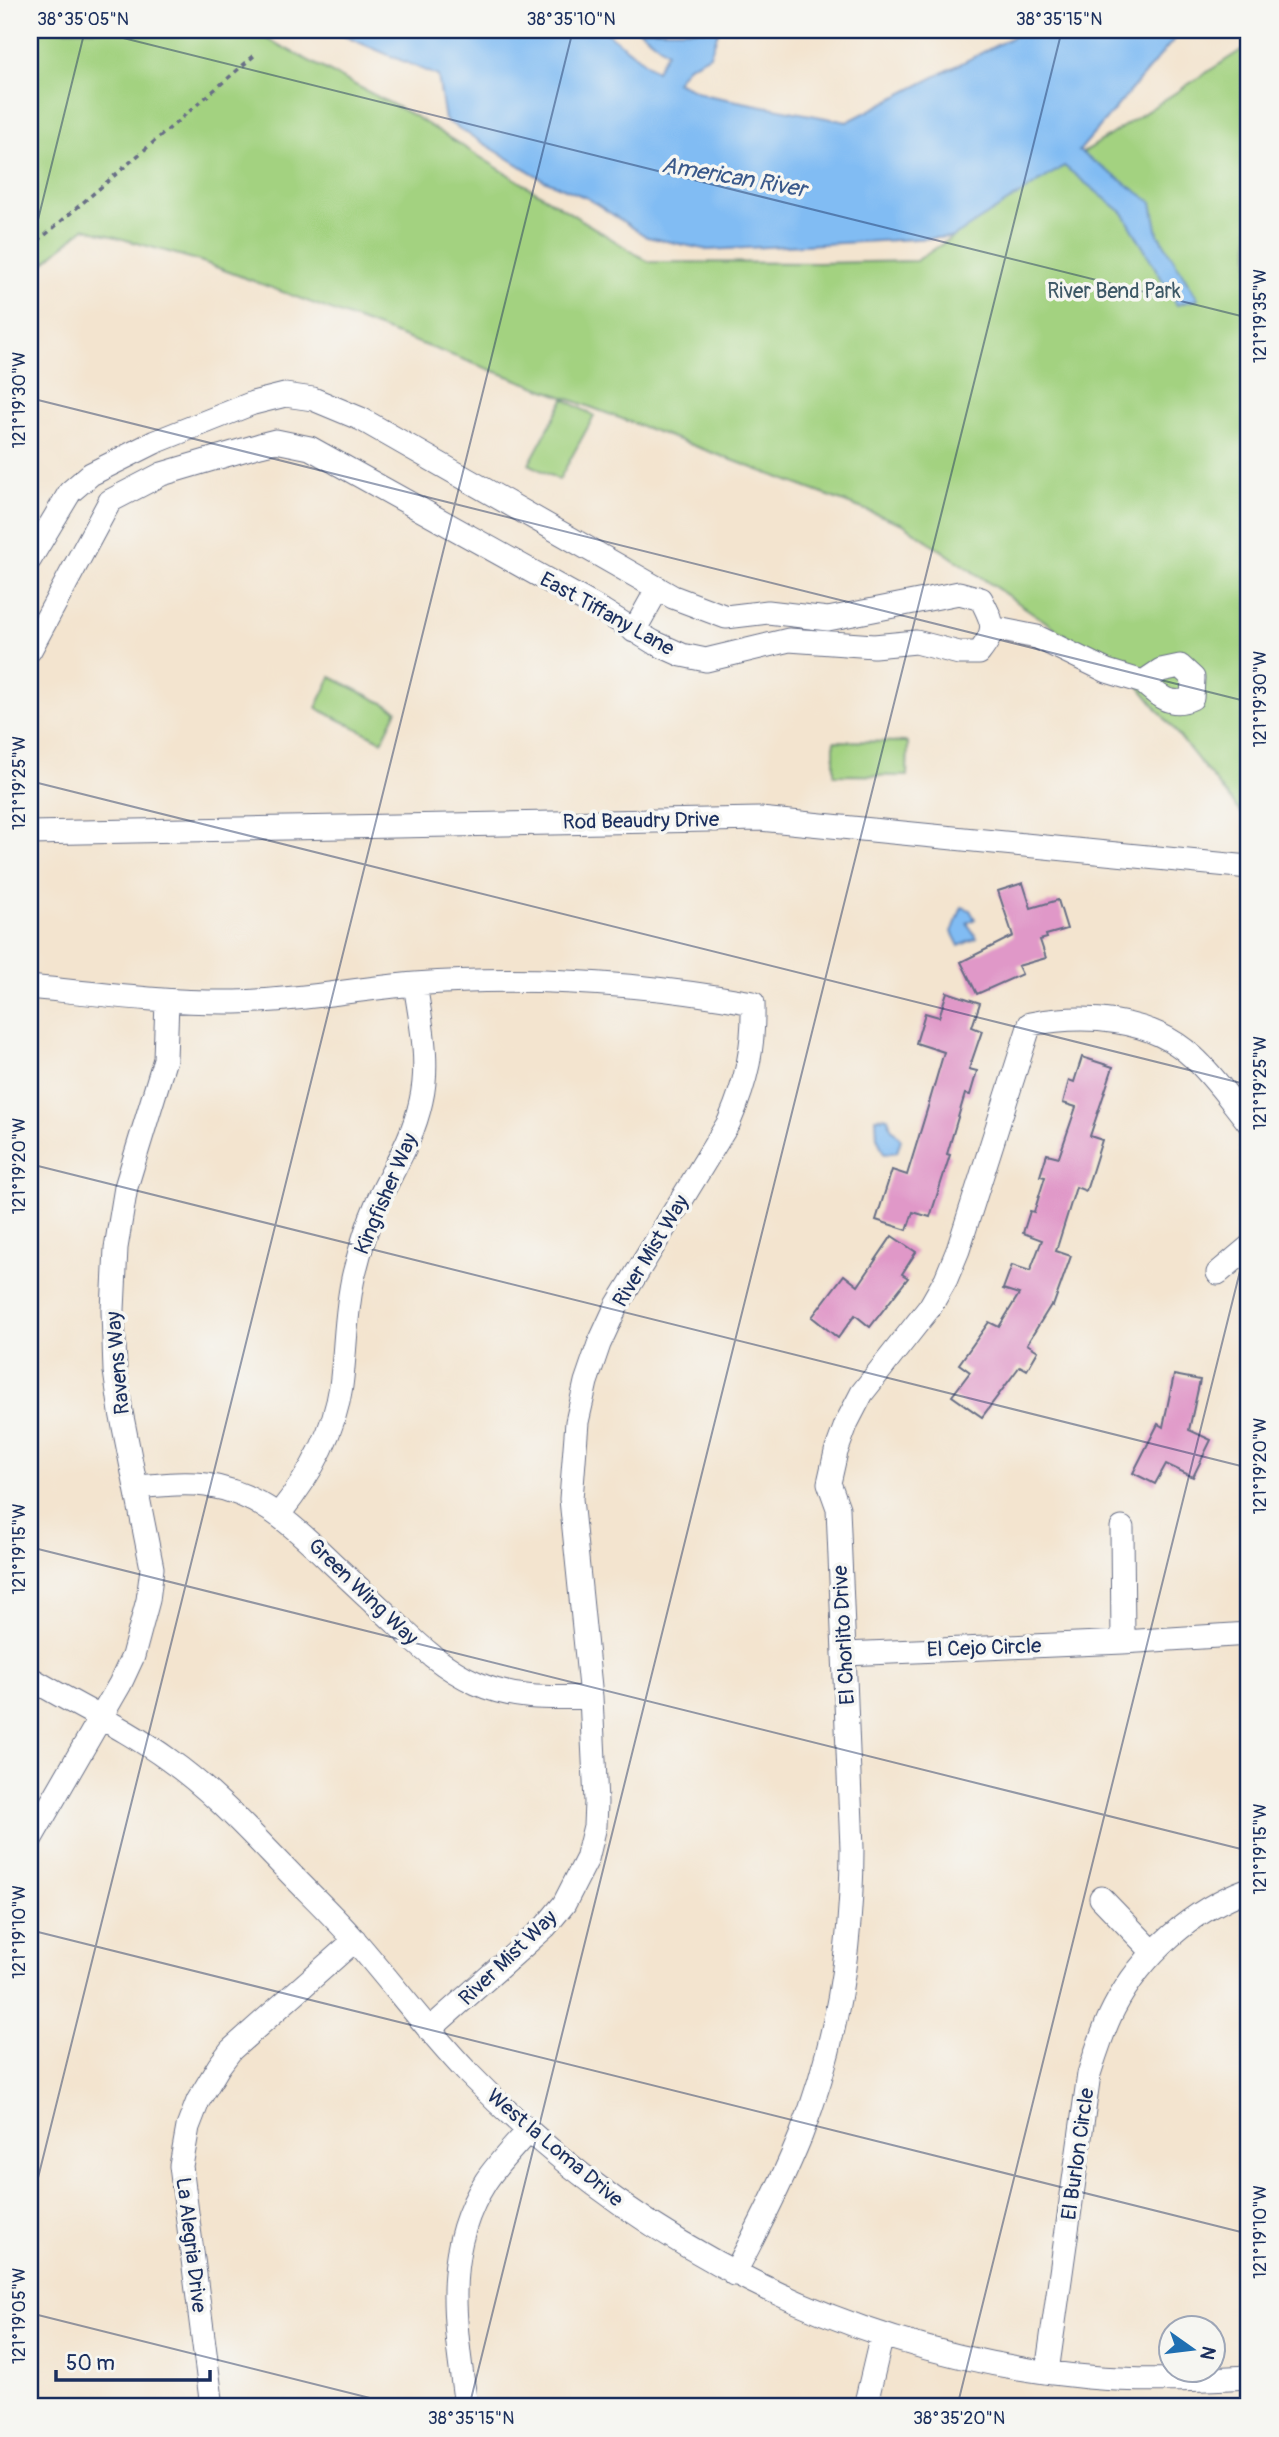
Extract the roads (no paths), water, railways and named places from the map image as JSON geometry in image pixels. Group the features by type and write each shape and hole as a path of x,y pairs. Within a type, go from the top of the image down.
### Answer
{"street":[{"path":"30,559 69,492 91,474 155,442 253,402 285,395 313,399 361,419 673,597 726,617 768,612 828,619 959,593 981,599 992,628 1037,637 1107,671 1143,682"},
{"name":"East Tiffany Lane","path":"30,650 110,501 162,474 276,441 310,448 682,656 706,660 789,640 874,646 916,642 959,653 979,653 990,639 992,628"},
{"path":"634,631 658,588"},
{"name":"Rod Beaudry Drive","path":"30,833 760,819 1249,867"},
{"name":"River Mist Way","path":"30,987 167,1001 237,1002 291,999 415,984 497,980 563,981 693,992 753,1003 750,1063 741,1094 729,1122 616,1307 586,1382 577,1422 571,1499 591,1697 595,1826 586,1859 564,1904 545,1927 429,2030"},
{"name":"Kingfisher Way","path":"279,1514 313,1466 328,1435 341,1385 347,1316 363,1239 377,1203 410,1137 422,1099 424,1040 415,984"},
{"name":"Ravens Way","path":"30,1840 133,1656 148,1600 152,1568 121,1412 113,1310 116,1248 130,1174 165,1059 167,1001"},
{"name":"El Chorlito Drive","path":"734,2274 801,2135 832,2036 843,1984 852,1888 838,1508 829,1483 847,1422 862,1393 912,1333 946,1279 958,1250 1030,1024 1055,1019 1114,1021 1142,1028 1170,1040 1200,1063 1249,1123"},
{"path":"1218,1273 1249,1247"},
{"name":"Green Wing Way","path":"137,1487 174,1483 206,1485 250,1498 279,1514 421,1648 448,1668 477,1684 509,1694 541,1698 591,1697"},
{"path":"1122,1528 1123,1642"},
{"name":"El Cejo Circle","path":"845,1654 1249,1634"},
{"name":"West la Loma Drive","path":"30,1678 168,1759 207,1791 244,1825 355,1940 429,2030 528,2131 619,2204 687,2248 734,2274 783,2296 882,2335 974,2359 1089,2378 1188,2380 1249,2377"},
{"name":"El Burlon Circle","path":"1047,2372 1089,2074 1114,2008 1153,1952 1209,1908 1249,1889"},
{"path":"1101,1898 1153,1952"},
{"name":"La Alegria Drive","path":"212,2407 183,2192 181,2166 188,2127 207,2085 231,2050 355,1940"},
{"path":"466,2407 454,2316 457,2253 463,2229 487,2180 528,2131"},
{"path":"865,2407 882,2335"}],"water":[{"name":"American River","path":"330,30 603,30 656,71 667,52 639,30 719,30 710,55 687,67 676,82 706,95 847,122 1026,30 1182,30 1079,151 1152,202 1158,234 1198,299 1177,305 1123,213 1064,166 953,237 708,250 647,237 587,198 544,180 445,120 438,76"},
{"path":"962,907 970,910 975,919 967,923 977,938 959,946 952,932"},
{"path":"888,1117 891,1128 901,1139 897,1152 884,1154 877,1137 876,1118"}],"park label":[{"name":"River Bend Park","path":"1114,291"}]}
